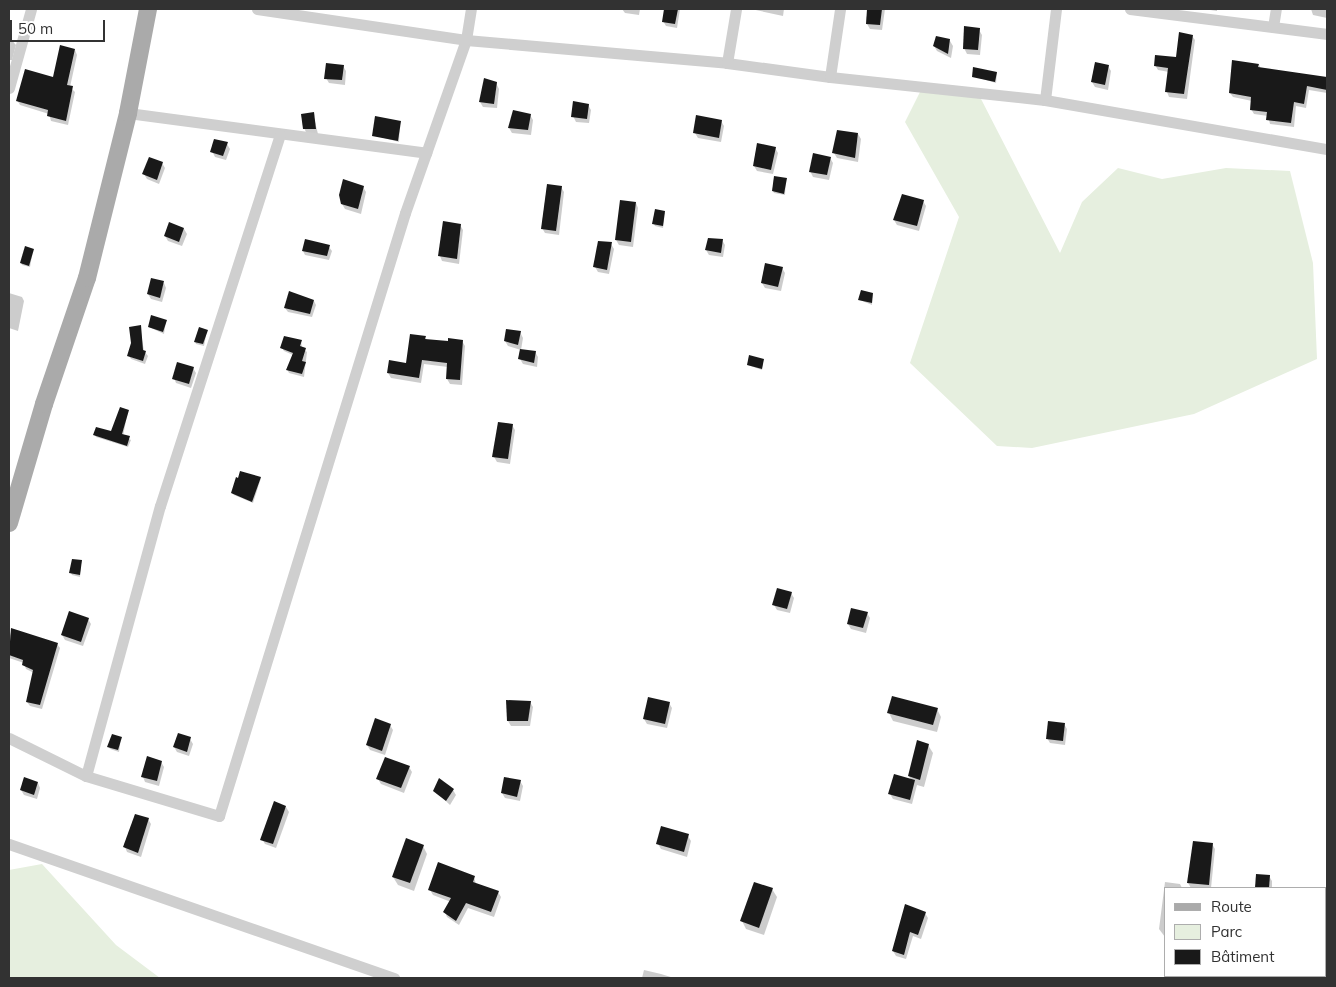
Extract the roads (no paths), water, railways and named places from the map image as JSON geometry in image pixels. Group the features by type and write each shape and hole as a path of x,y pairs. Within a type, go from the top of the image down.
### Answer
{"main road":[{"path":"9,523 44,404 87,278 128,114 148,9"}],"street":[{"path":"9,88 31,9"},
{"path":"257,9 293,12 466,40 727,63 830,77 1045,100 1327,150"},
{"path":"9,738 86,776 219,816 405,213 466,40 471,9"},
{"path":"727,63 736,9"},
{"path":"830,77 840,9"},
{"path":"1045,100 1056,9"},
{"path":"1130,9 1160,11 1327,34"},
{"path":"1273,28 1276,9"},
{"path":"128,114 426,153"},
{"path":"86,776 160,506 280,134"},
{"path":"9,844 394,978"}]}
